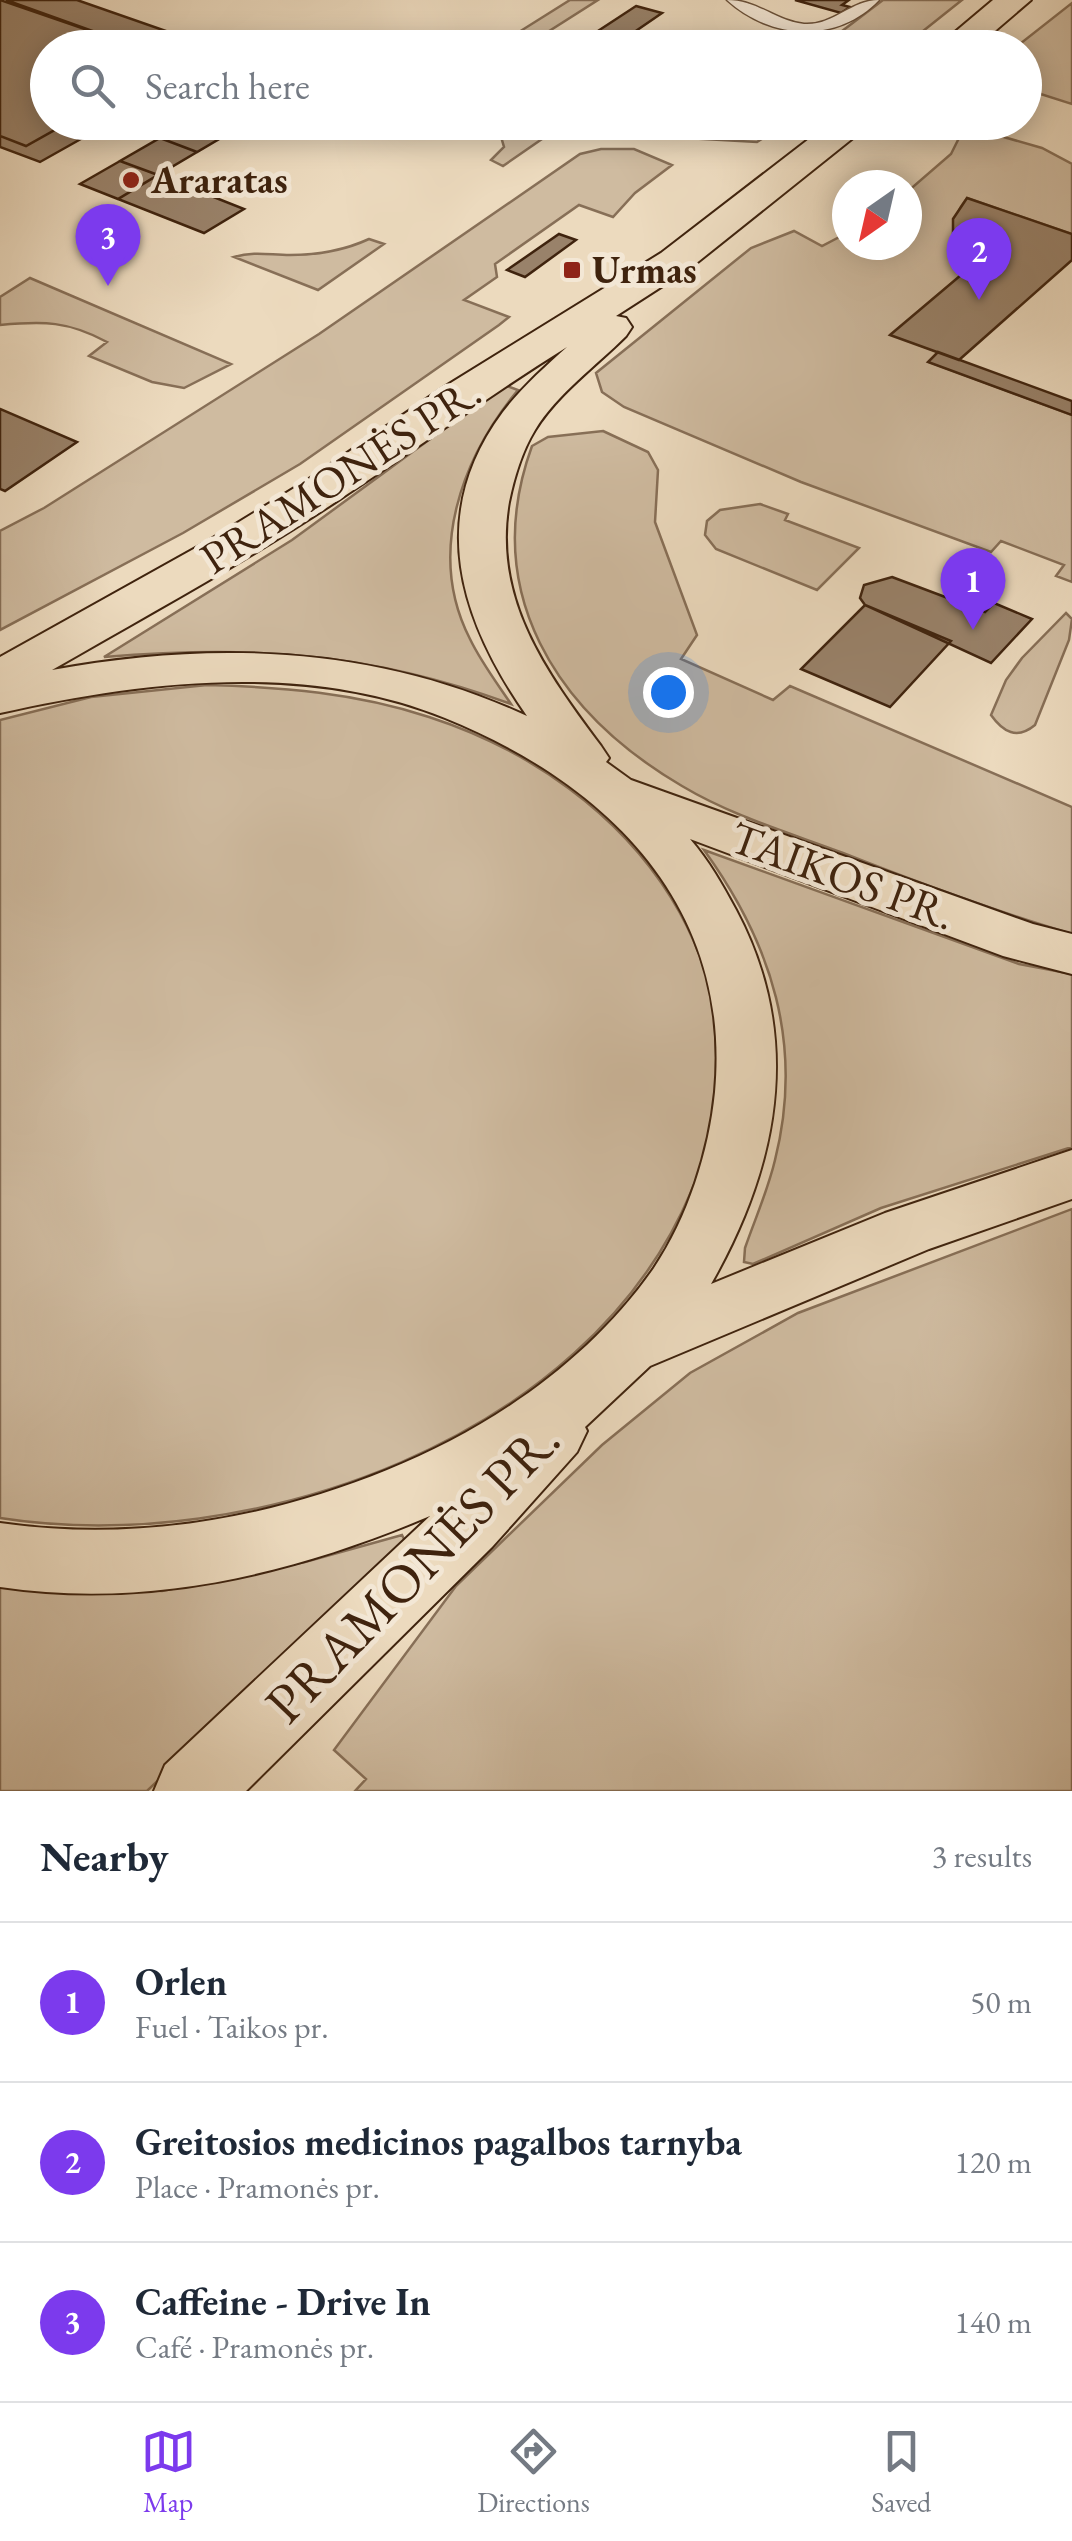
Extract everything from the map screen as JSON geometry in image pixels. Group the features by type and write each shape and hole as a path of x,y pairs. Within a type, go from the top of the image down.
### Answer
{"main road":[{"path":"975,30 1014,0"},
{"name":"PRAMONĖS PR.","path":"0,678 324,489 456,398 675,261 831,140"},
{"name":"PRAMONĖS PR.","path":"192,1791 484,1509 610,1368 688,1271 727,1193 748,1115 750,1039 737,968 708,902 668,842 606,784 538,696 497,629 482,576 482,530 493,476 518,420 675,261"},
{"path":"0,666 131,604"},
{"path":"0,697 92,676 184,666 275,667 363,678 448,700 526,733 606,784"},
{"name":"TAIKOS PR.","path":"606,784 1023,942 1072,954"},
{"path":"0,1555 26,1560 168,1559 309,1532 440,1482 610,1368 907,1231 1072,1174"}],"lane":[{"path":"735,0 777,20 822,30 838,24 870,0"}],"shaded area":[{"path":"570,0 598,0 551,30 522,30"},
{"path":"883,0 962,0 924,30 843,30"},
{"path":"1072,3 1072,104 1042,94 1042,30 1038,30"},
{"path":"502,140 541,140 503,166 491,160 504,147"},
{"path":"958,140 1014,140 1042,148 1072,164 1072,234 967,198 954,224 954,233 959,249 973,265 891,334 938,352 929,362 1072,415 1072,582 1056,576 1064,565 1001,541 991,552 801,482 624,407 602,392 596,373 751,248 794,231 822,246 832,241 832,260 922,260 922,179 951,154"},
{"path":"601,149 634,149 672,165 635,193 613,217 579,205 495,264 497,277 464,300 509,317 300,464 183,533 0,630 0,531 44,508 319,334 580,154"},
{"path":"369,239 384,244 318,290 234,257 321,253"},
{"path":"30,278 231,364 184,388 152,382 89,356 107,342 80,330 43,323 0,325 0,297"},
{"path":"504,385 518,390 498,417 467,476 451,540 451,573 457,606 470,639 511,704 408,673 310,656 210,652 104,657 292,540"},
{"path":"603,431 648,452 658,470 655,522 697,635 681,659 773,700 790,686 1072,807 1072,934 957,896 721,806 637,756 598,722 565,684 540,643 523,598 515,550 518,499 532,446 548,437"},
{"path":"760,504 788,514 785,520 859,548 817,590 716,549 705,535 707,521 720,510"},
{"path":"1066,613 1072,619 1069,640 1035,725 1016,733 1005,730 991,715 1006,680"},
{"path":"207,685 319,693 402,709 503,747 569,788 626,839 671,898 702,963 718,1035 715,1112 691,1192 642,1279 574,1353 493,1414 401,1463 302,1497 199,1518 97,1525 0,1518 0,720 91,697"},
{"path":"704,850 1019,964 1072,974 1072,1147 881,1208 753,1264 744,1262 745,1248 772,1171 783,1118 783,1036 764,959 748,922"},
{"path":"1072,1209 1072,1791 355,1791 366,1779 334,1750 456,1586 602,1445 690,1373 798,1313"},
{"path":"402,1535 406,1543 147,1791 0,1791 0,1580 162,1591 305,1562"}],"building":[{"path":"0,0 88,30 30,30 30,140 37,140 26,146 0,136"},
{"path":"6,0 77,0 163,30 90,30"},
{"path":"795,0 849,0 842,5 850,7 841,13"},
{"path":"636,6 662,13 637,30 599,30"},
{"path":"0,136 26,146 37,140 79,140 40,162 0,147"},
{"path":"157,140 197,152 158,175 120,161"},
{"path":"165,140 217,140 197,152"},
{"path":"120,161 158,175 118,199 80,184"},
{"path":"158,175 244,209 204,233 118,199"},
{"path":"967,198 1072,234 1072,260 959,360 890,335 973,265 959,250 953,235 953,219"},
{"path":"559,234 576,240 525,277 507,270"},
{"path":"938,352 1072,401 1072,415 928,362"},
{"path":"0,409 77,442 5,491 0,489"},
{"path":"892,577 985,612 994,603 1032,619 991,663 865,605 860,598 864,585"},
{"path":"865,605 951,641 890,707 801,669"}],"place":[{"name":"Araratas","path":"131,180"},
{"name":"Urmas","path":"572,270"},
{"name":"Caffeine - Drive In","path":"108,286"},
{"name":"Greitosios medicinos pagalbos tarnyba","path":"979,300"},
{"name":"Orlen","path":"973,630"}]}
